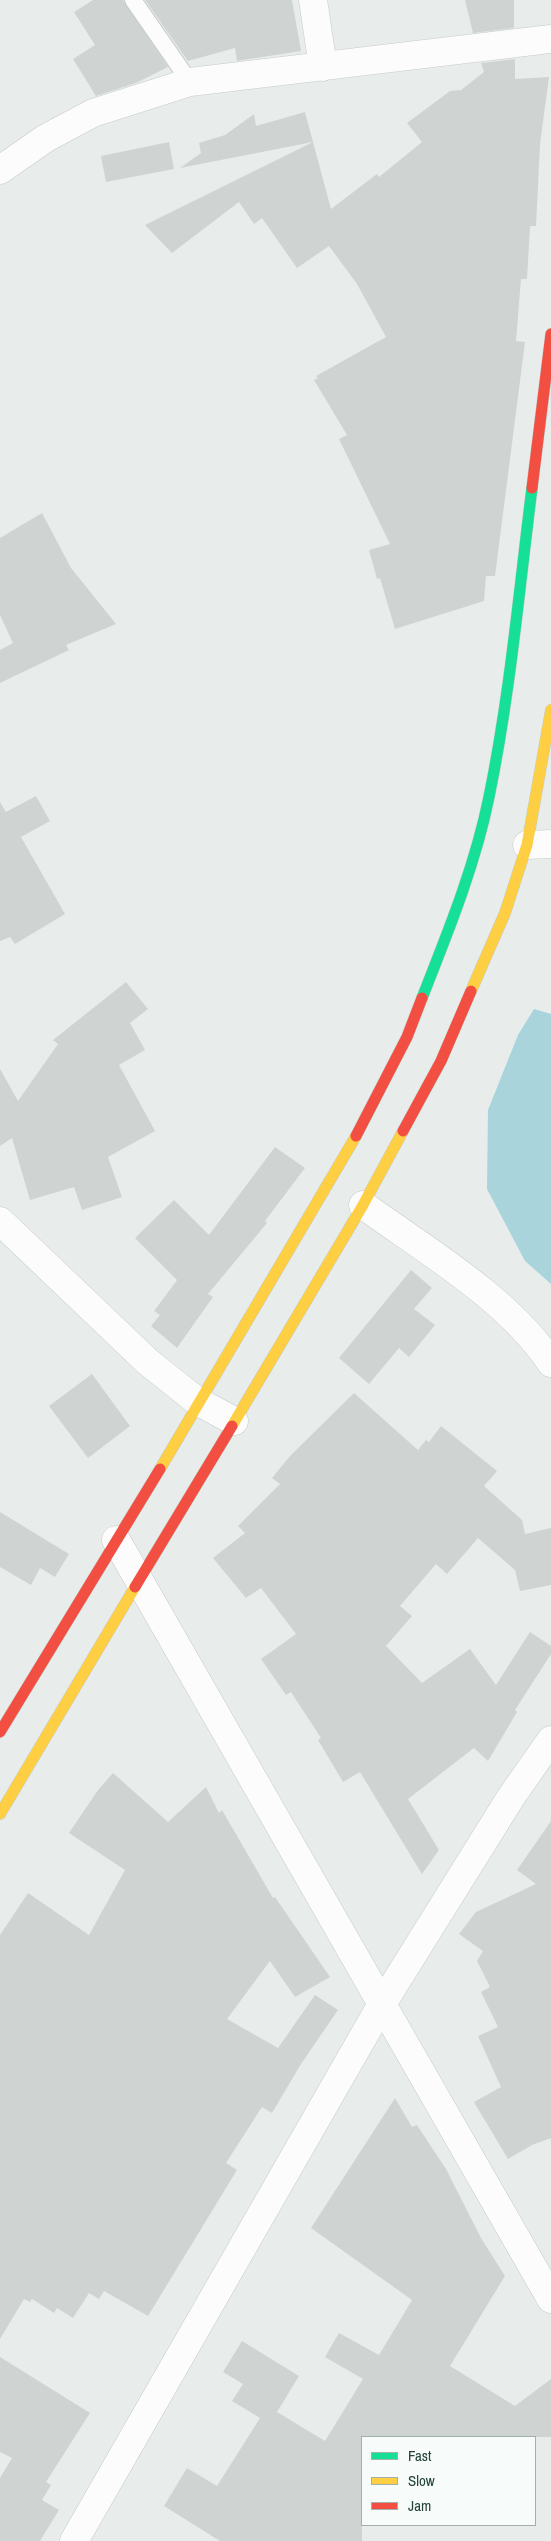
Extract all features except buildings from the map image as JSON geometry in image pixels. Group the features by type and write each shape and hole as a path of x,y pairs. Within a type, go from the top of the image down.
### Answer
{"street":[{"path":"313,0 324,67"},
{"path":"0,170 46,138 93,113 190,82 551,39"},
{"path":"0,1732 369,1114 408,1037 464,891 489,798 503,719 551,334"},
{"path":"0,1814 363,1205 441,1062 505,913 539,845 551,710"},
{"path":"363,1205 498,1304 538,1343 551,1363"},
{"path":"0,1221 148,1362 197,1401 234,1421"},
{"path":"116,1540 551,2299"},
{"path":"74,2541 382,2004 511,1796 551,1740"}],"lane":[{"path":"133,0 190,82"}],"water":[{"path":"534,1009 551,1014 551,1284 525,1261 487,1189 488,1110 518,1035"}],"traffic: fast":[{"path":"422,998 469,874 489,797 514,643 532,488"}],"traffic: slow":[{"path":"471,991 505,913 527,845 551,710"},
{"path":"232,1426 363,1205 403,1131"},
{"path":"160,1469 356,1136"},
{"path":"0,1814 135,1587"}],"traffic: jam":[{"path":"532,488 551,334"},
{"path":"403,1131 441,1061 471,991"},
{"path":"356,1136 407,1037 422,998"},
{"path":"135,1587 232,1426"},
{"path":"0,1732 160,1469"}]}
